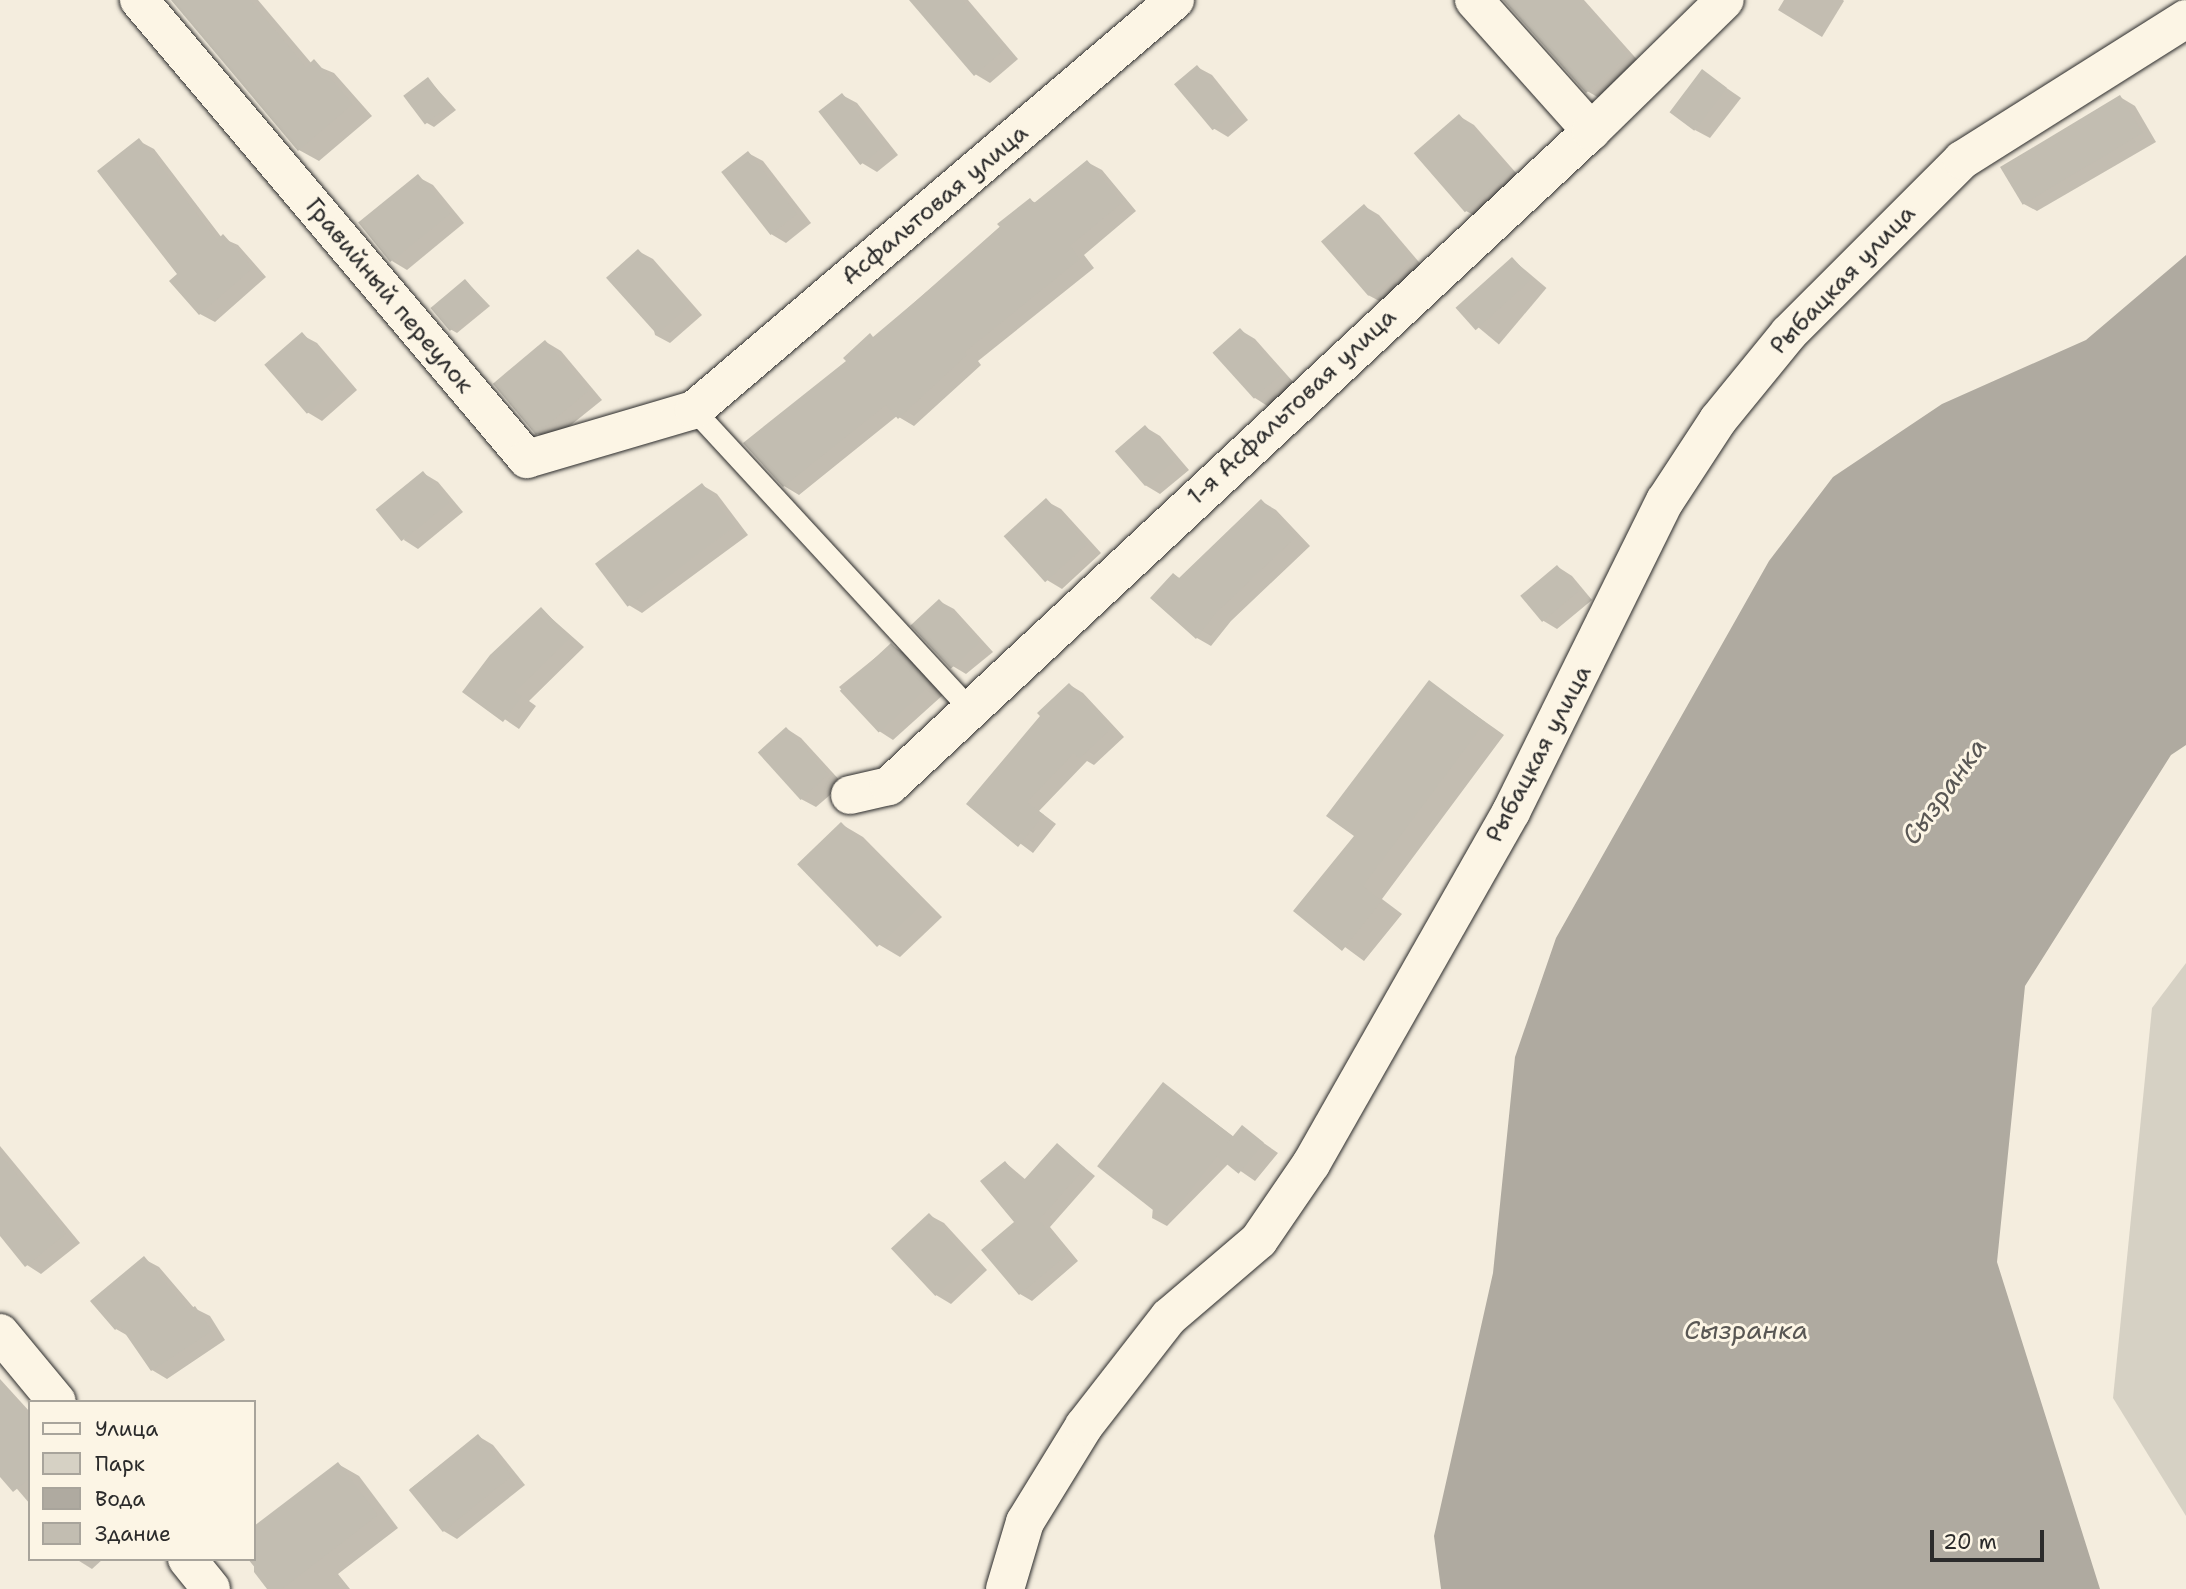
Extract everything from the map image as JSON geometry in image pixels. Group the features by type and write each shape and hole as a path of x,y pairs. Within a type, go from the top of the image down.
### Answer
{"street":[{"name":"Гравийный переулок","path":"139,0 527,459 694,410"},
{"name":"Асфальтовая улица","path":"694,410 1175,0"},
{"path":"1474,0 1591,131"},
{"name":"1-я Асфальтовая улица","path":"850,795 889,786 1591,131 1725,0"},
{"name":"Рыбацкая улица","path":"1005,1589 1025,1522 1084,1426 1169,1317 1259,1240 1311,1164 1511,812 1665,501 1718,420 1789,333 1962,160 2186,19"},
{"path":"0,1333 55,1400"},
{"path":"189,1561 211,1589"}],"lane":[{"path":"694,410 970,709"}],"green space":[{"path":"2186,963 2186,1516 2113,1398 2152,1008"}],"water":[{"name":"Сызранка","path":"2186,255 2186,745 2171,755 2025,986 1997,1262 2100,1589 1441,1589 1434,1536 1493,1273 1515,1057 1556,938 1769,561 1833,477 1942,404 2086,340"}],"building":[{"path":"171,0 250,0 306,67 314,59 353,104 298,151"},
{"path":"909,0 962,0 1004,50 974,76"},
{"path":"1503,0 1578,0 1628,56 1586,93"},
{"path":"1197,65 1236,111 1213,130 1174,84"},
{"path":"1702,69 1727,88 1694,131 1670,112"},
{"path":"428,77 450,106 425,124 403,96"},
{"path":"842,93 884,147 860,165 818,111"},
{"path":"2120,95 2143,133 2023,205 2000,167"},
{"path":"1459,114 1510,173 1465,212 1414,153"},
{"path":"139,138 217,240 223,234 253,268 199,315 169,281 177,274 97,171"},
{"path":"748,151 797,214 770,235 721,172"},
{"path":"1087,160 1123,202 1070,246 1080,259 965,352 967,355 898,419 886,405 783,487 743,443 846,361 843,358 870,333 873,337 949,273 1000,227 997,224 1030,198 1034,203"},
{"path":"418,174 450,214 390,262 358,222"},
{"path":"1364,204 1411,258 1368,296 1321,241"},
{"path":"638,249 689,305 657,334 606,278"},
{"path":"1512,257 1532,279 1476,330 1456,308"},
{"path":"465,279 484,302 450,331 431,308"},
{"path":"1240,328 1281,374 1254,399 1213,353"},
{"path":"302,332 345,381 307,414 264,365"},
{"path":"545,340 588,391 536,435 493,384"},
{"path":"1145,425 1175,460 1145,486 1115,451"},
{"path":"423,471 449,503 401,541 376,509"},
{"path":"702,483 734,526 627,607 595,564"},
{"path":"1046,498 1087,544 1045,582 1004,536"},
{"path":"1261,499 1296,537 1216,613 1196,639 1150,598 1173,573 1179,578"},
{"path":"1557,565 1579,591 1542,622 1520,596"},
{"path":"939,599 979,642 951,669 910,626"},
{"path":"541,607 570,638 515,692 522,696 503,722 462,692 490,655"},
{"path":"891,643 930,685 879,732 840,691"},
{"path":"1429,680 1485,722 1363,886 1382,901 1342,951 1293,911 1354,836 1326,816"},
{"path":"1069,683 1112,728 1079,759 1074,753 1027,802 1044,815 1018,847 966,804 1040,716 1037,713"},
{"path":"786,727 829,775 801,800 758,752"},
{"path":"841,822 921,905 877,947 797,864"},
{"path":"1163,1082 1232,1136 1166,1220 1097,1166"},
{"path":"1242,1125 1264,1143 1239,1174 1217,1156"},
{"path":"1057,1143 1085,1168 1039,1220 1068,1254 1019,1295 981,1250 1014,1222 980,1181 1005,1161 1022,1182"},
{"path":"0,1154 66,1234 25,1267 0,1236"},
{"path":"929,1213 973,1261 935,1296 891,1248"},
{"path":"144,1256 189,1310 195,1306 212,1331 151,1371 120,1326 115,1330 90,1301"},
{"path":"0,1381 28,1415 28,1480 13,1492 0,1477"},
{"path":"478,1434 512,1476 443,1532 409,1490"},
{"path":"338,1462 378,1515 282,1589 267,1589 254,1572 256,1524"}]}
